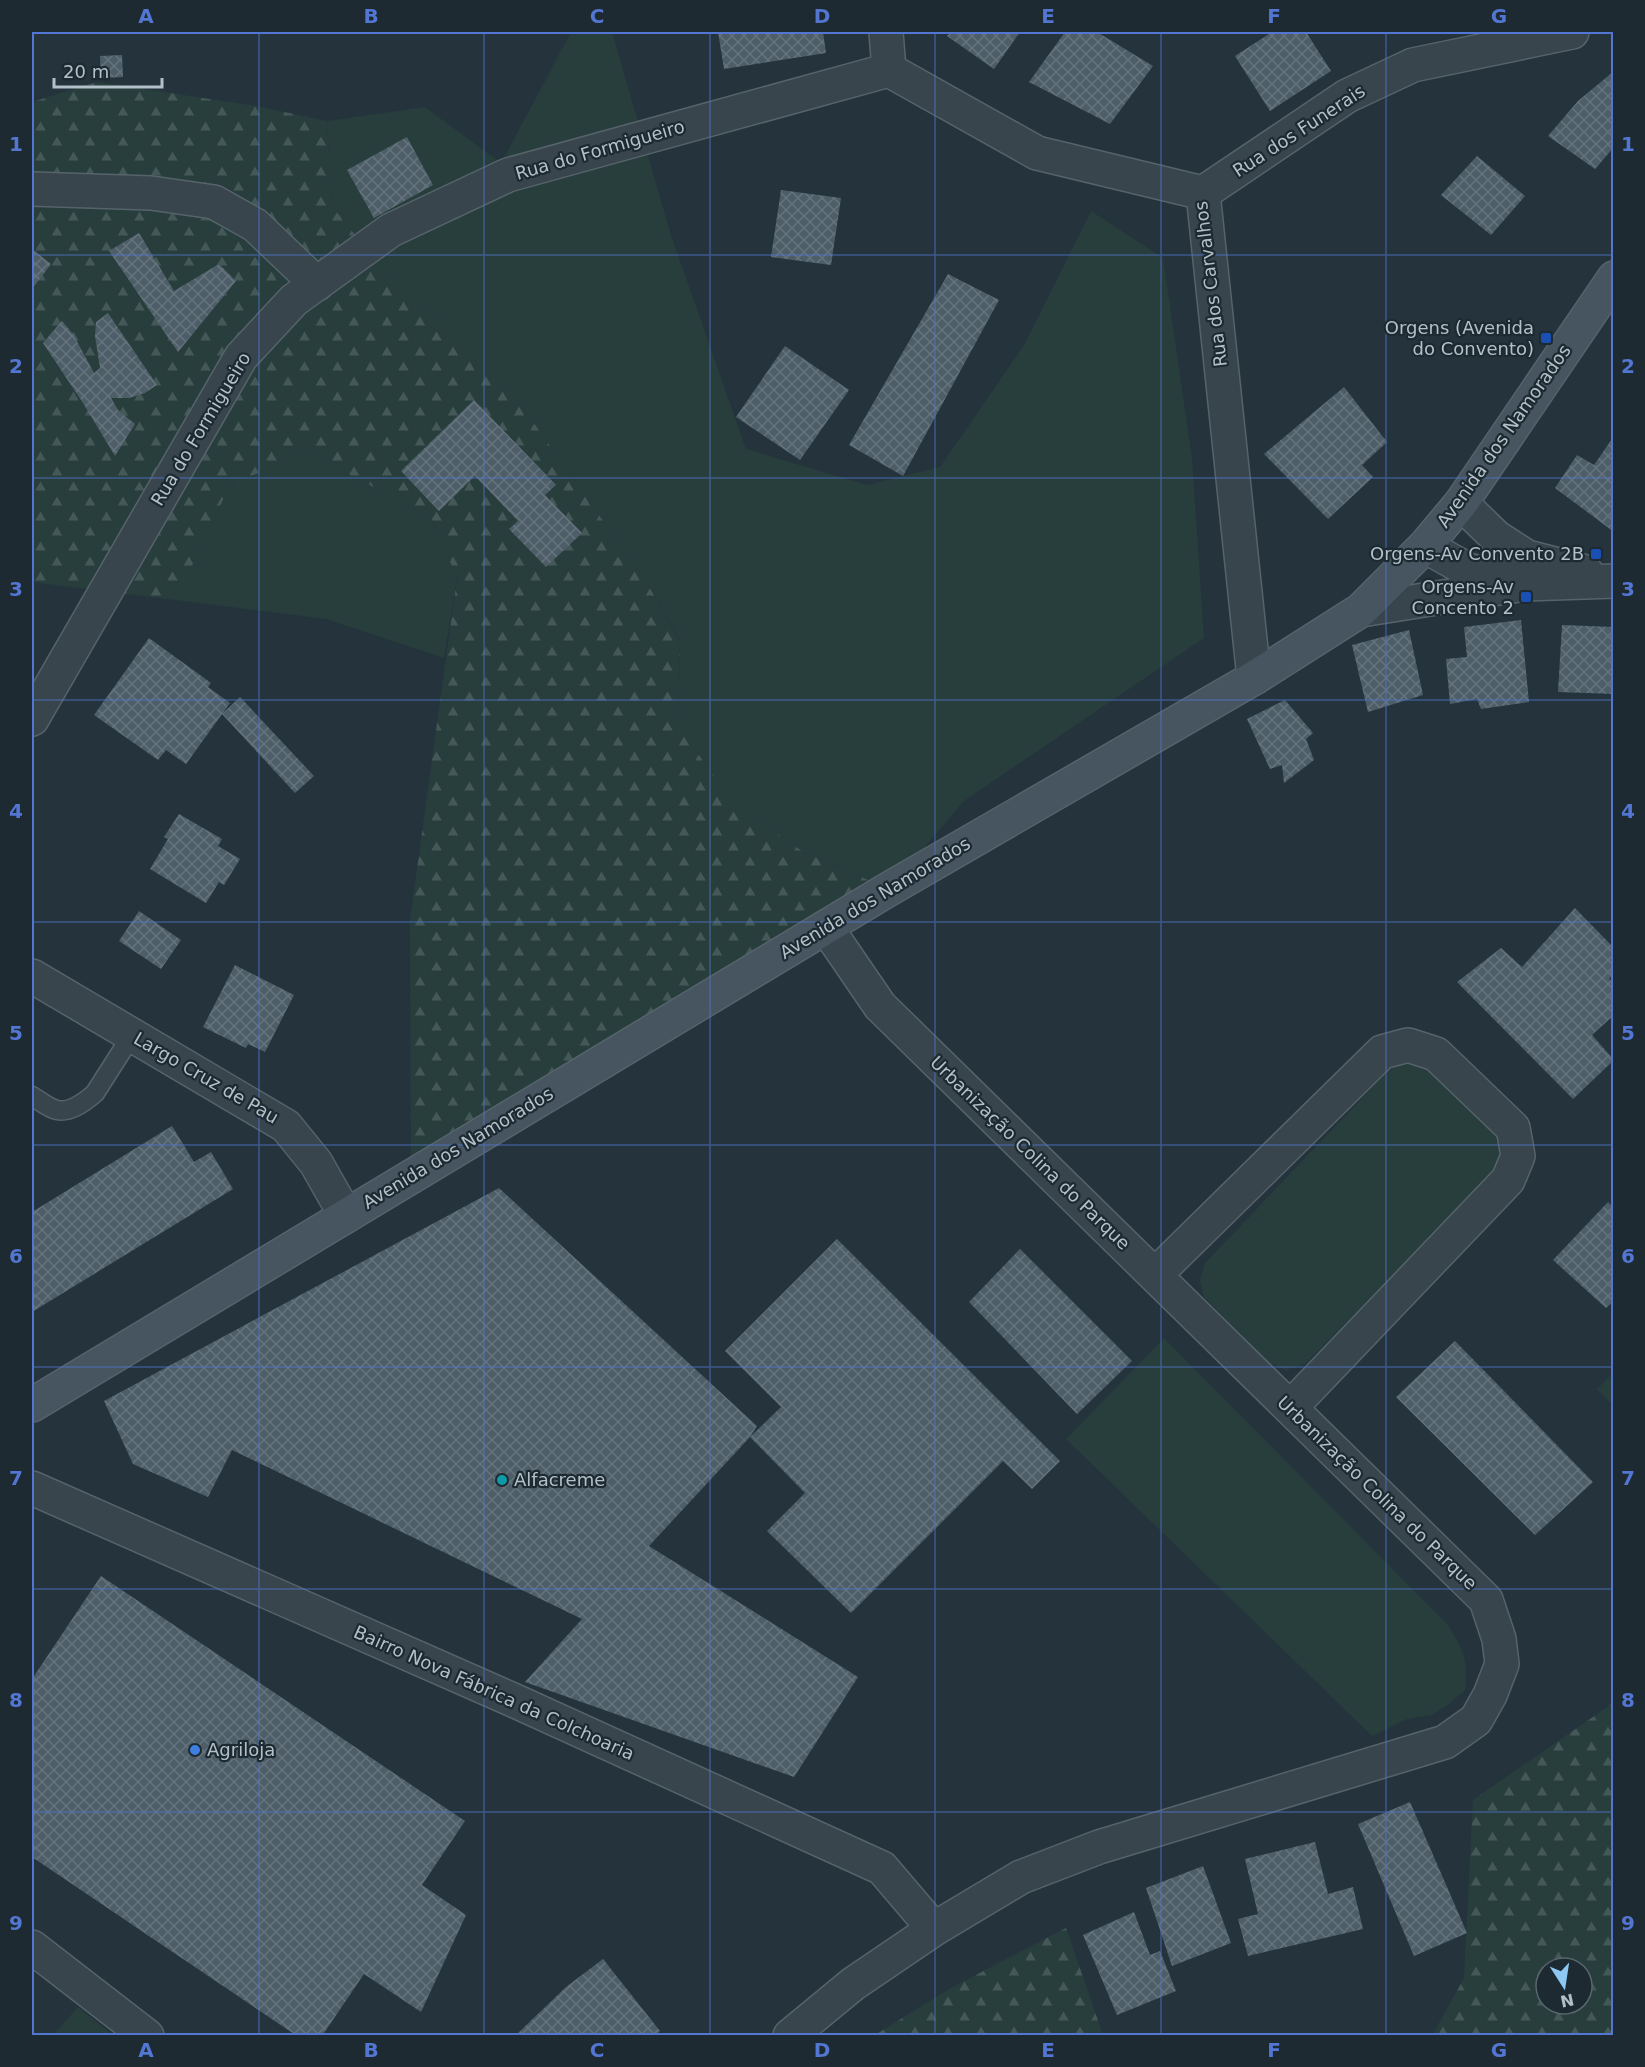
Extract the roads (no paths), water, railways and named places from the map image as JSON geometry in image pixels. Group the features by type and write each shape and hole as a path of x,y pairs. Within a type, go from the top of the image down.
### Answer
{"street":[{"path":"886,32 889,70"},
{"name":"Rua dos Funerais","path":"1203,193 1347,96 1413,65 1572,32"},
{"name":"Rua dos Carvalhos","path":"889,70 1037,153 1203,193 1254,678"},
{"name":"Rua do Formigueiro","path":"32,719 241,357 294,300 392,230 508,175 889,70"},
{"path":"32,189 151,193 214,201 255,225 317,284"},
{"name":"Avenida dos Namorados","path":"32,1405 826,927 1254,678 1362,610 1425,546 1461,503 1614,278"},
{"path":"1461,503 1496,537 1527,557 1614,580"},
{"path":"1425,546 1468,570 1525,584"},
{"path":"1362,610 1525,584 1614,580"},
{"name":"Urbanização Colina do Parque","path":"790,2036 853,1984 934,1929 1021,1877 1099,1847 1445,1742 1476,1720 1490,1695 1502,1664 1498,1639 1486,1600 880,1006 826,927"},
{"name":"Largo Cruz de Pau","path":"32,976 286,1126 316,1163 346,1216"},
{"path":"1155,1275 1382,1052 1408,1045 1436,1054 1513,1128 1518,1156 1508,1180 1290,1408"},
{"name":"Bairro Nova Fábrica da Colchoaria","path":"32,1488 513,1700 882,1868 934,1929"},
{"path":"32,1947 147,2036"}],"lane":[{"path":"32,1096 57,1110 68,1109 87,1100 95,1093 132,1035"}],"place":[{"name":"Orgens (Avenida do Convento)","path":"1546,338"},
{"name":"Orgens-Av Convento 2B","path":"1596,554"},
{"name":"Orgens-Av Concento 2","path":"1526,597"},
{"name":"Alfacreme","path":"502,1480"},
{"name":"Agriloja","path":"195,1750"}]}
